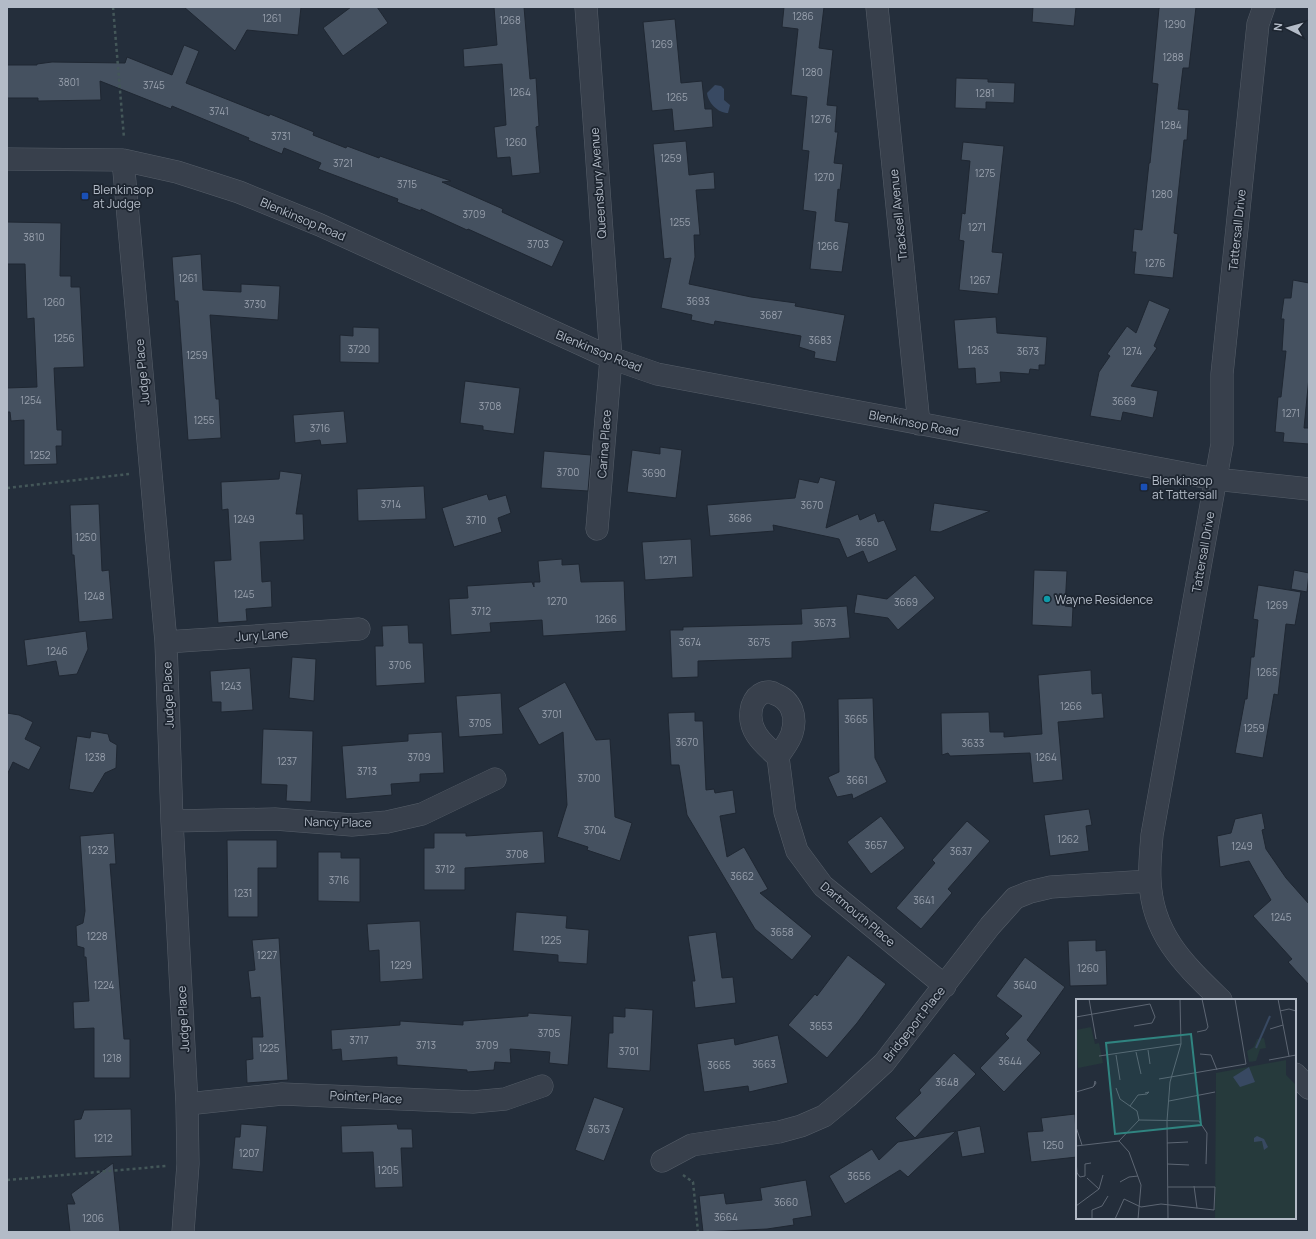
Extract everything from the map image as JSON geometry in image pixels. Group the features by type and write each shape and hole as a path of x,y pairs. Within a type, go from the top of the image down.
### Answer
{"street":[{"name":"Queensbury Avenue","path":"586,7 610,358"},
{"name":"Tracksell Avenue","path":"877,7 919,424"},
{"name":"Tattersall Drive","path":"1220,999 1188,968 1166,940 1155,915 1150,881 1152,835 1222,444 1222,374 1258,24 1264,7"},
{"name":"Blenkinsop Road","path":"7,159 123,160 177,172 239,192 320,225 610,358 657,374 1215,479 1309,489"},
{"name":"Judge Place","path":"123,160 166,642 172,822 187,1104 188,1164 183,1232"},
{"name":"Carina Place","path":"597,529 610,358"},
{"name":"Jury Lane","path":"166,642 359,629"},
{"name":"Dartmouth Place","path":"778,757 785,812 797,851 823,886 945,986"},
{"name":"Nancy Place","path":"172,822 244,819 275,819 352,824 387,822 422,814 495,779"},
{"name":"Bridgeport Place","path":"662,1161 692,1145 779,1132 801,1126 824,1116 848,1098 884,1062 945,986 990,926 1015,898 1030,892 1051,887 1150,881"},
{"path":"1296,1075 1309,1088"},
{"name":"Pointer Place","path":"187,1104 282,1094 473,1102 505,1099 542,1086"}],"path":[{"path":"113,7 125,132 123,160"},
{"path":"7,488 151,471"},
{"path":"7,1180 188,1164"},
{"path":"693,1182 698,1232"}],"water":[{"path":"715,85 721,86 724,89 724,100 730,105 728,113 724,113 714,107 709,100 707,93"}],"building":[{"path":"184,7 301,7 298,35 247,30 235,51"},
{"path":"351,7 377,7 388,23 343,56 323,28"},
{"path":"494,7 524,7 530,79 536,78 539,126 536,127 540,173 512,176 510,157 497,158 494,127 506,125 502,64 464,67 463,49 497,45"},
{"path":"784,7 824,7 819,48 833,50 827,105 837,106 835,132 838,132 834,163 843,164 840,190 838,189 835,221 849,223 842,272 810,269 816,212 803,210 809,151 802,150 807,97 791,95 798,29 782,27"},
{"path":"1033,7 1076,7 1074,26 1032,22"},
{"path":"1196,7 1189,68 1183,68 1178,109 1189,110 1187,140 1184,140 1174,233 1178,234 1173,278 1134,274 1136,252 1132,252 1134,229 1142,230 1158,84 1152,83 1159,8"},
{"path":"675,19 681,83 702,81 705,109 712,109 713,127 674,131 672,109 652,111 643,22"},
{"path":"184,45 199,51 186,83 269,116 270,114 314,132 313,135 346,148 347,146 379,158 380,156 451,181 442,182 503,209 502,212 564,241 552,267 421,209 421,211 397,202 398,199 318,169 321,163 284,148 282,154 248,140 249,138 172,106 171,109 100,81 101,100 38,101 38,98 7,98 7,65 37,65 52,62 125,63 127,57 172,75"},
{"path":"956,78 988,79 988,82 1015,83 1014,103 986,102 986,109 955,108"},
{"path":"686,141 689,175 714,172 715,189 696,190 700,235 694,235 695,257 689,284 751,297 796,303 795,306 845,315 836,362 814,358 815,352 799,347 801,336 715,321 714,325 691,320 692,315 661,308 671,258 664,259 653,144"},
{"path":"963,142 1004,146 992,252 1003,253 998,294 959,290 964,241 959,240 962,213 965,214 970,161 961,160"},
{"path":"7,222 61,223 60,276 71,276 71,287 80,287 84,367 54,368 57,430 62,430 62,446 56,446 57,464 24,465 24,420 11,421 10,412 7,412 7,388 37,387 34,318 27,319 25,264 7,264"},
{"path":"201,254 203,290 241,292 241,284 280,286 278,320 210,315 216,399 219,399 221,438 188,440 178,301 175,301 172,257"},
{"path":"1293,280 1309,283 1309,377 1304,428 1309,428 1309,444 1283,442 1284,433 1275,432 1278,397 1281,397 1286,351 1282,351 1284,319 1281,319 1284,298 1291,298"},
{"path":"1149,300 1170,309 1154,346 1157,348 1131,386 1158,391 1153,418 1123,412 1121,421 1090,416 1099,372 1110,356 1107,354 1127,326 1136,333"},
{"path":"996,317 997,333 1047,337 1045,365 1039,365 1039,370 1030,369 1029,374 1000,372 1001,382 976,384 975,368 958,369 954,320"},
{"path":"353,327 379,328 379,363 340,362 340,335 353,336"},
{"path":"465,381 520,388 514,434 483,430 483,426 460,423"},
{"path":"344,411 347,443 321,445 320,440 295,443 293,415"},
{"path":"660,447 682,450 676,498 627,492 632,450 660,454"},
{"path":"544,451 591,455 588,491 541,488"},
{"path":"280,471 302,474 296,514 303,514 304,540 260,542 262,582 271,581 272,607 246,609 247,621 218,623 214,561 231,560 228,509 222,510 221,482 279,479"},
{"path":"820,477 836,481 826,528 858,514 860,520 875,513 878,522 884,520 897,550 868,563 863,551 847,558 839,539 773,525 774,531 710,536 707,505 795,498 799,479 818,483"},
{"path":"424,486 426,519 358,521 357,489"},
{"path":"487,494 489,500 506,495 511,513 498,518 502,532 454,547 442,508"},
{"path":"934,503 990,511 940,532 930,531"},
{"path":"99,504 102,571 109,570 113,619 79,622 74,555 72,555 70,505"},
{"path":"691,539 693,577 645,580 642,542"},
{"path":"562,559 562,565 579,564 581,582 624,581 626,631 543,636 542,620 490,623 491,632 451,635 449,599 468,598 467,586 532,582 534,587 534,582 540,582 538,561"},
{"name":"Wayne Residence","path":"1034,570 1067,571 1065,606 1073,607 1072,627 1032,625"},
{"path":"1294,570 1309,573 1307,592 1291,589"},
{"path":"915,575 935,598 898,630 888,618 854,613 857,594 887,599"},
{"path":"1258,585 1301,592 1295,625 1286,624 1278,695 1274,694 1263,758 1235,753 1245,699 1247,699 1251,657 1254,657 1258,620 1253,619"},
{"path":"847,606 850,638 792,642 792,658 698,661 698,677 672,678 670,630 683,630 683,627 802,624 801,609"},
{"path":"408,625 409,643 423,643 425,683 376,686 375,646 383,646 382,626"},
{"path":"86,631 88,649 77,674 59,676 56,661 27,666 24,640"},
{"path":"292,657 316,659 314,701 289,698"},
{"path":"250,668 253,710 221,712 221,702 212,702 210,671"},
{"path":"1091,670 1092,694 1102,693 1104,718 1058,722 1063,780 1033,783 1030,753 950,756 948,753 942,755 941,713 989,712 990,732 1004,732 1004,737 1042,734 1038,675"},
{"path":"565,682 596,740 610,739 615,817 632,823 620,861 587,850 588,847 557,837 567,805 563,732 539,745 518,708"},
{"path":"501,693 503,734 459,737 456,696"},
{"path":"873,698 875,758 887,782 853,799 852,794 837,797 828,777 839,772 838,699"},
{"path":"695,712 695,721 703,721 706,790 714,789 715,793 733,790 736,813 720,816 727,857 744,847 768,889 760,893 812,936 792,960 755,929 687,815 679,765 671,765 668,713"},
{"path":"7,713 19,715 33,722 25,739 41,747 29,770 13,762 7,775"},
{"path":"263,729 313,731 311,802 286,801 287,785 261,784"},
{"path":"91,731 108,734 110,741 117,745 116,768 105,773 93,793 69,789 77,736 90,738"},
{"path":"442,732 444,773 420,774 420,782 391,784 392,795 346,799 342,746 408,741 408,734"},
{"path":"1089,809 1092,825 1086,826 1089,851 1050,856 1044,815"},
{"path":"1262,813 1265,829 1262,830 1266,849 1286,878 1309,904 1309,985 1288,962 1292,959 1253,916 1271,900 1249,861 1220,867 1217,836 1231,833 1235,819"},
{"path":"881,816 905,848 871,874 847,842"},
{"path":"967,821 990,841 948,889 952,893 921,929 896,908 935,863 932,860"},
{"path":"543,831 545,863 465,868 465,890 424,890 424,848 434,848 434,833 466,833 466,836"},
{"path":"114,833 116,864 110,864 124,1039 130,1039 130,1078 94,1078 94,1028 74,1029 73,1002 89,1001 86,957 84,957 84,948 77,946 76,926 83,923 85,911 80,836"},
{"path":"227,840 277,840 277,868 258,868 258,917 228,917"},
{"path":"318,852 341,852 341,858 360,858 360,902 318,901"},
{"path":"516,912 567,916 566,928 589,930 587,964 558,962 558,955 513,951"},
{"path":"420,921 423,979 380,982 379,950 369,951 367,924"},
{"path":"716,932 722,978 733,977 736,1003 695,1008 692,981 695,981 688,936"},
{"path":"279,938 288,1080 247,1083 246,1060 253,1059 252,1037 263,1037 260,997 251,998 248,971 255,970 252,940"},
{"path":"1096,940 1096,951 1106,950 1107,985 1070,986 1068,941"},
{"path":"848,955 886,984 857,1023 827,1058 788,1025 815,994 817,996"},
{"path":"1025,957 1065,987 1027,1040 1041,1053 1004,1092 980,1068 1009,1038 1005,1034 1022,1016 996,996"},
{"path":"625,1008 653,1010 650,1071 607,1068 609,1033 613,1033 613,1016 625,1017"},
{"path":"528,1013 572,1016 568,1065 549,1063 550,1052 510,1049 511,1063 495,1062 494,1070 467,1072 467,1070 397,1065 397,1057 342,1061 341,1049 332,1050 331,1030 400,1025 400,1021 463,1025 463,1021 528,1016"},
{"path":"778,1035 788,1083 749,1092 748,1086 704,1092 697,1044 734,1038 735,1045"},
{"path":"954,1053 976,1074 915,1138 895,1118 921,1093 919,1090"},
{"path":"594,1097 624,1108 604,1161 575,1150"},
{"path":"131,1109 132,1156 75,1158 74,1120 81,1119 84,1110"},
{"path":"1075,1114 1076,1157 1031,1162 1027,1132 1043,1131 1041,1118"},
{"path":"241,1124 267,1126 263,1172 232,1169 235,1137 240,1137"},
{"path":"397,1124 398,1129 412,1129 413,1148 401,1148 403,1187 375,1188 373,1152 342,1153 341,1126"},
{"path":"980,1126 985,1153 962,1157 957,1131"},
{"path":"956,1131 908,1177 900,1170 845,1204 829,1176 872,1149 879,1160 898,1142"},
{"path":"113,1163 120,1232 70,1232 67,1204 75,1204 71,1194"},
{"path":"806,1180 812,1216 793,1219 794,1225 767,1229 703,1232 699,1196 724,1193 726,1204 762,1200 760,1188"}],"place":[{"name":"Blenkinsop at Judge","path":"85,196"},
{"name":"Blenkinsop at Tattersall","path":"1144,487"},
{"name":"Wayne Residence","path":"1047,599"}]}
